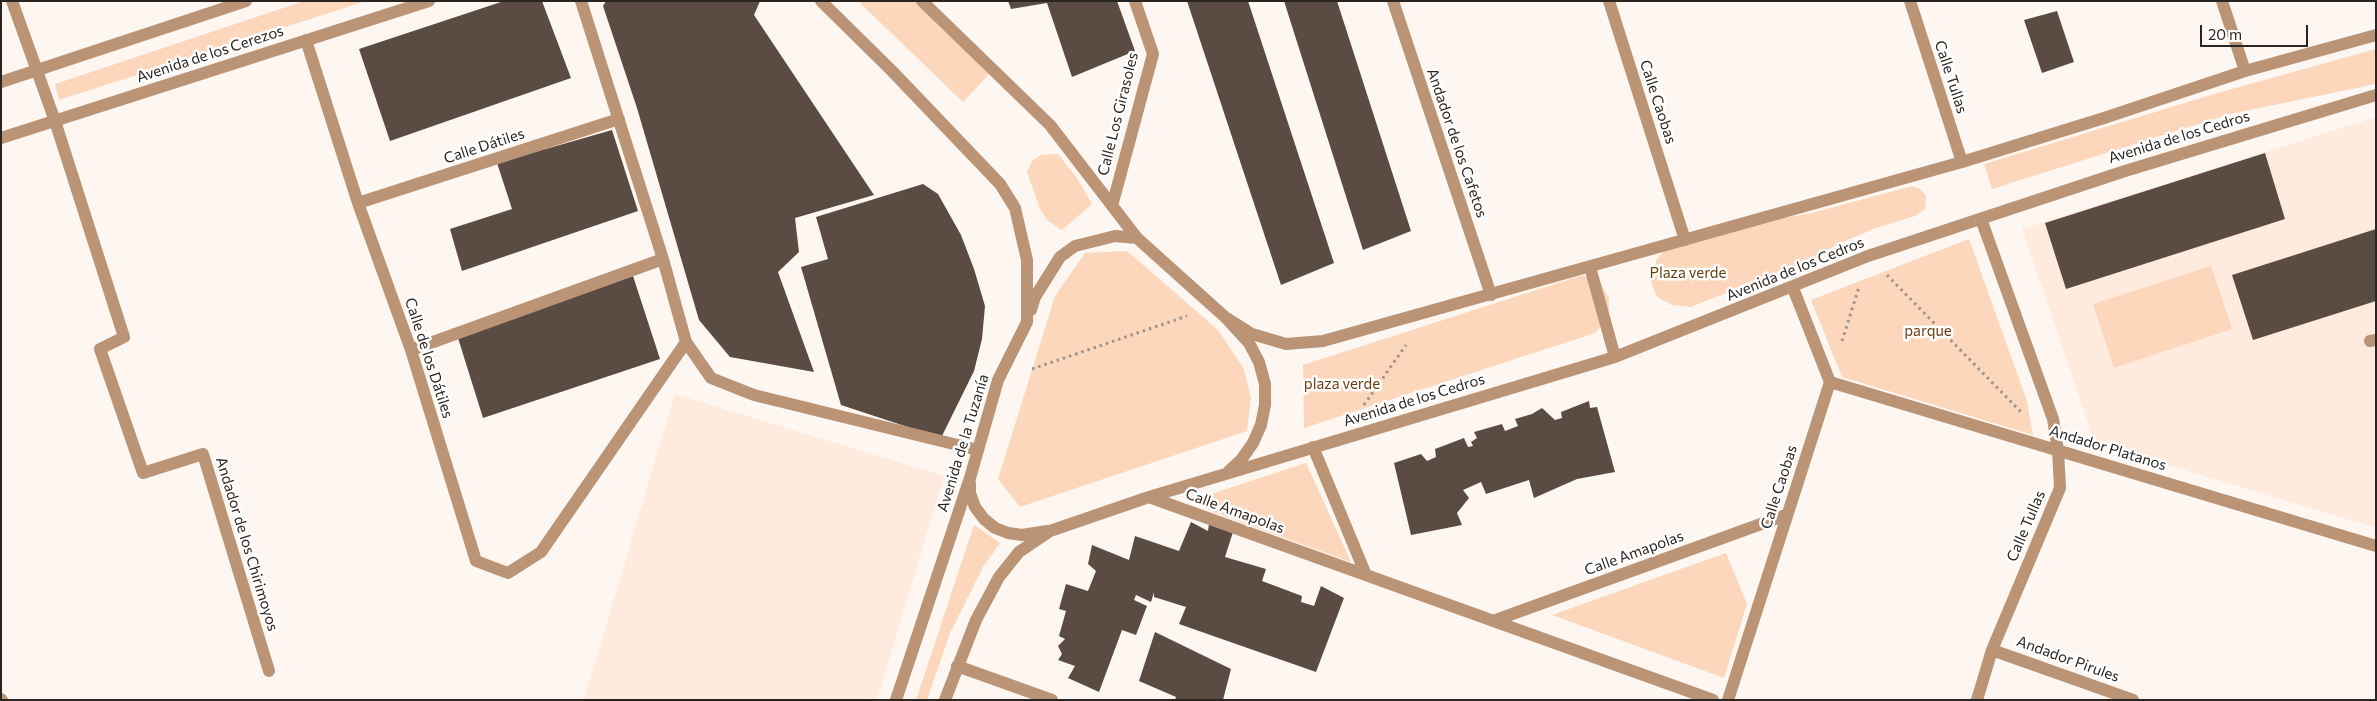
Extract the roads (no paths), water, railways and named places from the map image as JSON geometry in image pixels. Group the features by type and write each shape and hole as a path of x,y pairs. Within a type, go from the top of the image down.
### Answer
{"street":[{"path":"12,1 55,121"},
{"path":"1,82 246,1"},
{"name":"Avenida de los Cerezos","path":"1,138 429,1"},
{"path":"581,1 663,259 686,342 711,378 754,395 978,450"},
{"name":"Avenida de la Tuzanía","path":"821,1 892,71 1005,192 1016,208 1027,260 1027,322 998,380 970,478 896,700"},
{"path":"922,1 1050,125 1137,238 1225,317 1249,343 1259,362 1264,384 1265,405 1261,425 1254,443 1241,460 1226,474 1149,497 1050,531 1022,535 1008,533 995,528 984,519 975,507 970,493 970,478"},
{"name":"Calle Los Girasoles","path":"1112,206 1153,54 1135,1"},
{"name":"Andador de los Cafetos","path":"1393,1 1491,295"},
{"name":"Calle Caobas","path":"1609,1 1685,240"},
{"name":"Calle Tullas","path":"1910,1 1962,162"},
{"path":"2222,1 2245,71"},
{"path":"1225,317 1252,334 1286,344 1323,341 1962,162 2104,118 2245,71 2376,34"},
{"name":"Calle de los Dátiles","path":"306,40 358,203 411,350 476,561 508,573 541,552 686,342"},
{"name":"Avenida de los Cedros","path":"1226,474 1615,357 1793,288 1868,256 2125,171 2376,95"},
{"name":"Calle Dátiles","path":"358,203 619,119"},
{"name":"Andador de los Chirimoyos","path":"55,121 124,338 100,349 143,473 203,454 269,671"},
{"name":"Calle Tullas","path":"1977,700 1992,650 2060,488 2058,450 2053,419 1981,219"},
{"path":"1027,322 1035,296 1060,257 1075,246 1098,239 1115,236 1137,238"},
{"path":"411,350 663,259"},
{"path":"1590,267 1615,357"},
{"path":"1793,288 1830,382"},
{"name":"Calle Caobas","path":"1728,700 1830,382"},
{"name":"Andador Platanos","path":"1830,382 2376,546"},
{"path":"1313,447 1366,576"},
{"name":"Calle Amapolas","path":"1149,497 1713,700"},
{"name":"Calle Amapolas","path":"1493,621 1786,515"},
{"path":"946,700 957,666 976,620 999,577 1020,552 1050,531"},
{"name":"Andador Pirules","path":"1992,650 2133,700"},
{"path":"957,666 1052,700"}],"park label":[{"name":"Plaza verde","path":"1688,273"},
{"name":"parque","path":"1928,331"},
{"name":"plaza verde","path":"1342,384"}]}
